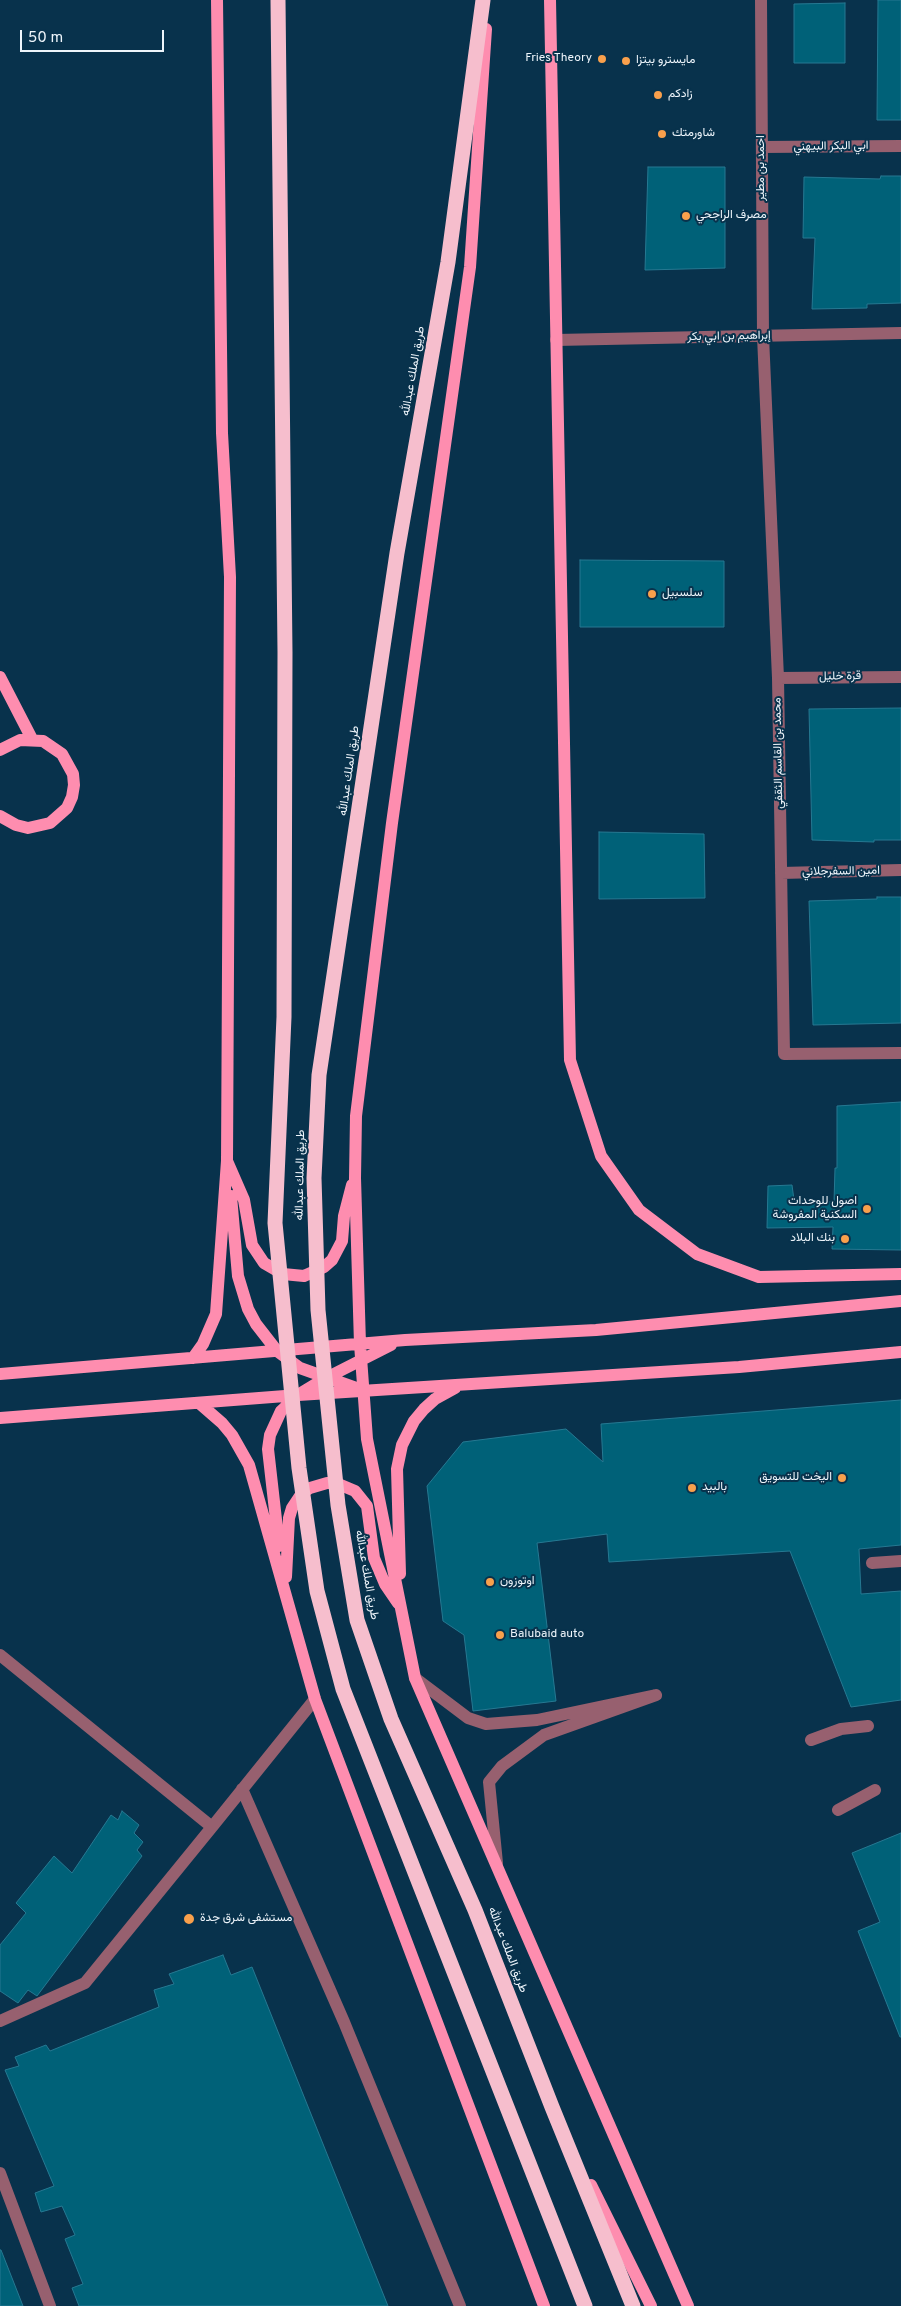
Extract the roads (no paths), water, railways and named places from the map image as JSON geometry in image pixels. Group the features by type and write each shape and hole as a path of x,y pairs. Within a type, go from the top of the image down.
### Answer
{"highway":[{"path":"278,0 284,504 284,1017 275,1223 299,1468 318,1591 343,1689 585,2306"},
{"name":"طريق الملك عبدالله","path":"483,0 448,262 397,553 319,1075 314,1178 318,1310 338,1506 357,1620 391,1719 475,1910 633,2306"}],"main road":[{"path":"193,1358 203,1344 216,1314 227,1161 230,577 222,433 217,0"},
{"path":"488,0 470,266 392,823 356,1116 355,1178 360,1344 367,1439 415,1678 688,2306"},
{"path":"550,0 570,1060 601,1156 638,1210 698,1254 759,1277 901,1274"},
{"path":"0,677 32,739"},
{"path":"0,750 20,740 32,739 43,741 53,746 69,763 73,780 72,797 59,816 50,823 39,827 16,826 0,816"},
{"path":"227,1161 244,1200 249,1234 256,1255 272,1270 294,1276 304,1276 324,1267 338,1251 342,1241 348,1197 355,1178"},
{"path":"227,1161 238,1276 242,1293 256,1324 277,1350 300,1368 364,1391"},
{"path":"0,1374 405,1340 596,1330 901,1301"},
{"path":"285,1590 268,1450 274,1422 281,1411 298,1395 361,1359 405,1340"},
{"path":"0,1418 298,1395 739,1367 901,1352"},
{"path":"401,1606 397,1469 402,1445 414,1421 424,1409 436,1399 462,1385"},
{"path":"199,1403 222,1423 232,1435 249,1465 315,1699 544,2306"},
{"path":"285,1590 289,1518 292,1508 302,1493 310,1488 327,1483 336,1484 354,1491 367,1506 376,1564 385,1584 401,1606"},
{"path":"552,2107 651,2306"}],"street":[{"name":"احمد بن مطير","path":"761,0 763,336"},
{"name":"ابي البكر البيهني","path":"762,147 901,146"},
{"name":"إبراهيم بن ابي بكر","path":"556,340 901,333"},
{"name":"محمد بن القاسم الثقفي","path":"763,336 778,678 784,1054 901,1053"},
{"name":"قرة خليل","path":"778,678 901,677"},
{"name":"امين السفرجلاني","path":"781,873 901,870"},
{"path":"872,1563 901,1561"},
{"path":"0,1655 212,1827"},
{"path":"415,1678 468,1718 486,1724 537,1720 656,1695 544,1736 502,1766 488,1782 497,1863"},
{"path":"0,2021 85,1983 315,1699"},
{"path":"811,1740 842,1729 868,1726"},
{"path":"242,1789 344,2022 460,2306"},
{"path":"838,1810 875,1790"},
{"path":"0,2173 50,2306"}],"place":[{"name":"Fries Theory","path":"602,59"},
{"name":"مايسترو بيتزا","path":"626,61"},
{"name":"زادكم","path":"658,95"},
{"name":"شاورمتك","path":"662,134"},
{"name":"مصرف الراجحي","path":"686,216"},
{"name":"سلسبيل","path":"652,594"},
{"name":"اصول للوحدات السكنية المفروشة","path":"867,1209"},
{"name":"بنك البلاد","path":"845,1239"},
{"name":"اليخت للتسويق","path":"842,1478"},
{"name":"بالبيد","path":"692,1488"},
{"name":"اوتوزون","path":"490,1582"},
{"name":"Balubaid auto","path":"500,1635"},
{"name":"مستشفى شرق جدة","path":"189,1919"}]}
